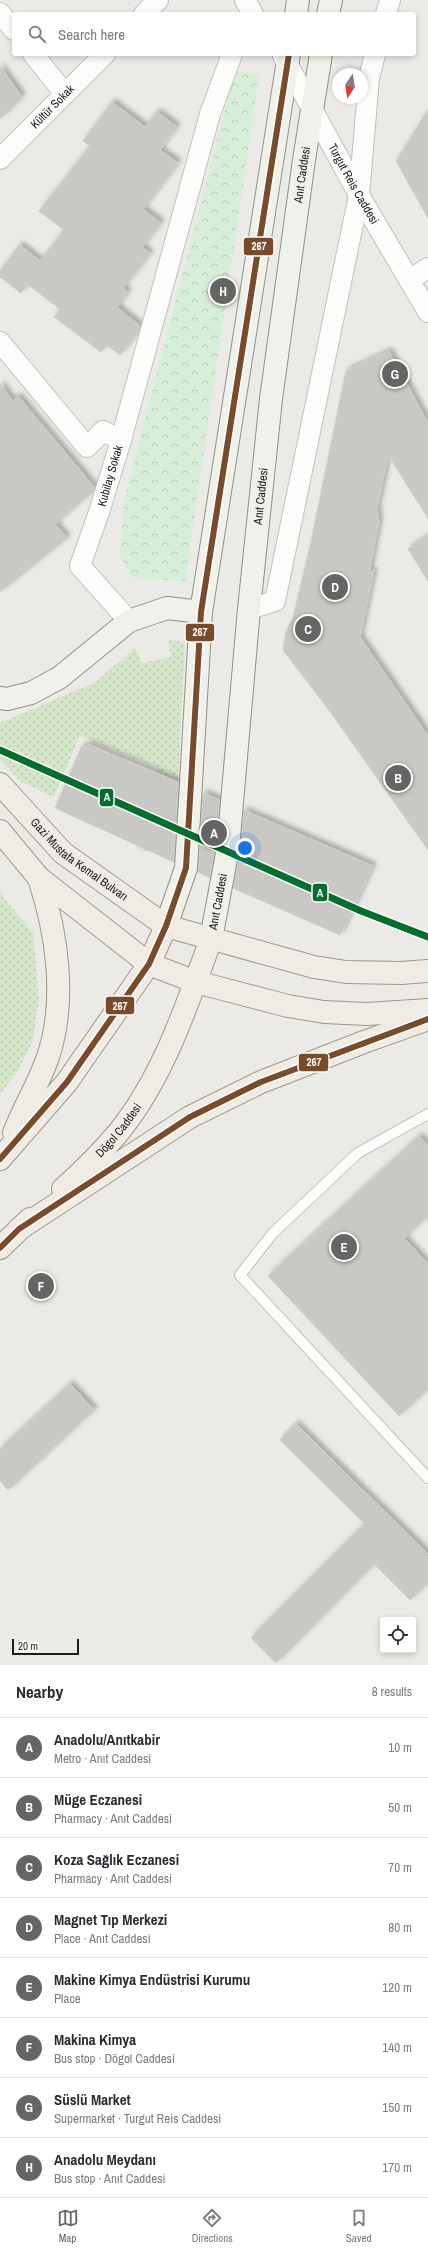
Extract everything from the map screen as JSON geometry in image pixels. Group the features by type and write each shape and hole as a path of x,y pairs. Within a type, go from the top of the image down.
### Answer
{"main road":[{"path":"296,12 298,0"},
{"path":"328,12 331,0"},
{"name":"Anıt Caddesi","path":"211,939 228,848 249,609 271,399 312,107 321,56"},
{"path":"3,1156 66,1082 149,964 166,926 186,868 201,612 286,57"},
{"path":"0,698 31,693 59,678 129,621 167,608 201,612"},
{"name":"Gazi Mustafa Kemal Bulvarı","path":"0,784 63,853 166,926"},
{"path":"0,831 39,878 149,964 196,982 288,1006 324,1012 367,1014 428,1010"},
{"path":"3,1156 41,1076 48,1056 54,1027 58,986 57,954 48,904 39,878"},
{"path":"166,926 286,960 346,972 401,973 428,971"},
{"name":"Dögol Caddesi","path":"0,1248 76,1178 118,1132 150,1085 174,1036 196,982 211,939"},
{"path":"19,1229 190,1117 261,1082 428,1019"}],"street":[{"path":"146,12 158,0"},
{"path":"387,12 390,0"},
{"path":"0,13 12,28"},
{"path":"35,56 65,94"},
{"name":"Kültür Sokak","path":"0,159 103,56"},
{"path":"120,440 210,114 231,56"},
{"path":"249,609 275,601 359,195 369,78 374,56"},
{"name":"Turgut Reis Caddesi","path":"286,57 359,195 428,312"},
{"path":"409,280 428,268"},
{"name":"Kubilay Sokak","path":"0,342 87,447 103,431 120,440 100,509 80,566 129,621"}],"lane":[{"path":"428,1114 358,1153 274,1233 240,1275 428,1478"}],"green space":[{"path":"235,70 259,76 185,581 133,578 120,556 124,501"},
{"path":"168,640 185,642 176,821 168,843 144,852 135,847 157,779 157,768 80,736 54,797 20,781 0,759 0,723 94,683 135,648 142,663 171,657"},
{"path":"0,893 33,933 39,1000 32,1043 16,1074 0,1094"}],"building":[{"path":"0,66 22,97 0,119"},
{"path":"112,102 145,127 157,112 177,127 160,150 178,163 143,209 161,223 142,247 150,253 123,288 128,292 117,307 140,326 139,331 120,355 107,345 101,352 54,317 60,309 27,284 21,293 0,277 0,271 20,245 40,261 64,230 39,211 90,146 83,141"},
{"path":"428,110 428,218 396,161"},
{"path":"389,351 428,423 428,518 388,455 377,509 379,522 369,573 374,570 360,637 428,736 428,850 329,710 283,650 286,632 293,618 311,542 346,371"},
{"path":"0,384 13,401 18,396 95,488 94,491 55,524 67,538 0,592"},
{"path":"428,536 428,581 408,549"},
{"path":"88,744 178,782 174,862 55,808 82,746 87,747"},
{"path":"203,793 220,800 216,846 210,878 198,872"},
{"path":"244,810 373,866 340,935 233,888 240,850"},
{"path":"419,1136 428,1146 428,1216 404,1238 428,1264 428,1389 399,1416 268,1276"},
{"path":"70,1384 94,1410 8,1490 0,1481 0,1449"},
{"path":"296,1424 428,1554 428,1582 410,1600 374,1564 276,1663 251,1638 365,1524 280,1440"}],"transit line":[{"name":"267","path":"0,1159 67,1082 149,964 166,926 186,868 201,612 289,56"},
{"name":"A","path":"0,750 361,911 428,937"},
{"name":"267","path":"0,1248 19,1229 190,1117 261,1082 428,1019"}],"place":[{"name":"Anadolu Meydanı","path":"223,291"},
{"name":"Süslü Market","path":"395,374"},
{"name":"Magnet Tıp Merkezi","path":"335,587"},
{"name":"Koza Sağlık Eczanesi","path":"308,629"},
{"name":"Müge Eczanesi","path":"398,778"},
{"name":"Anadolu/Anıtkabir","path":"214,833"},
{"name":"Makine Kimya Endüstrisi Kurumu","path":"344,1247"},
{"name":"Makina Kimya","path":"41,1286"}]}
